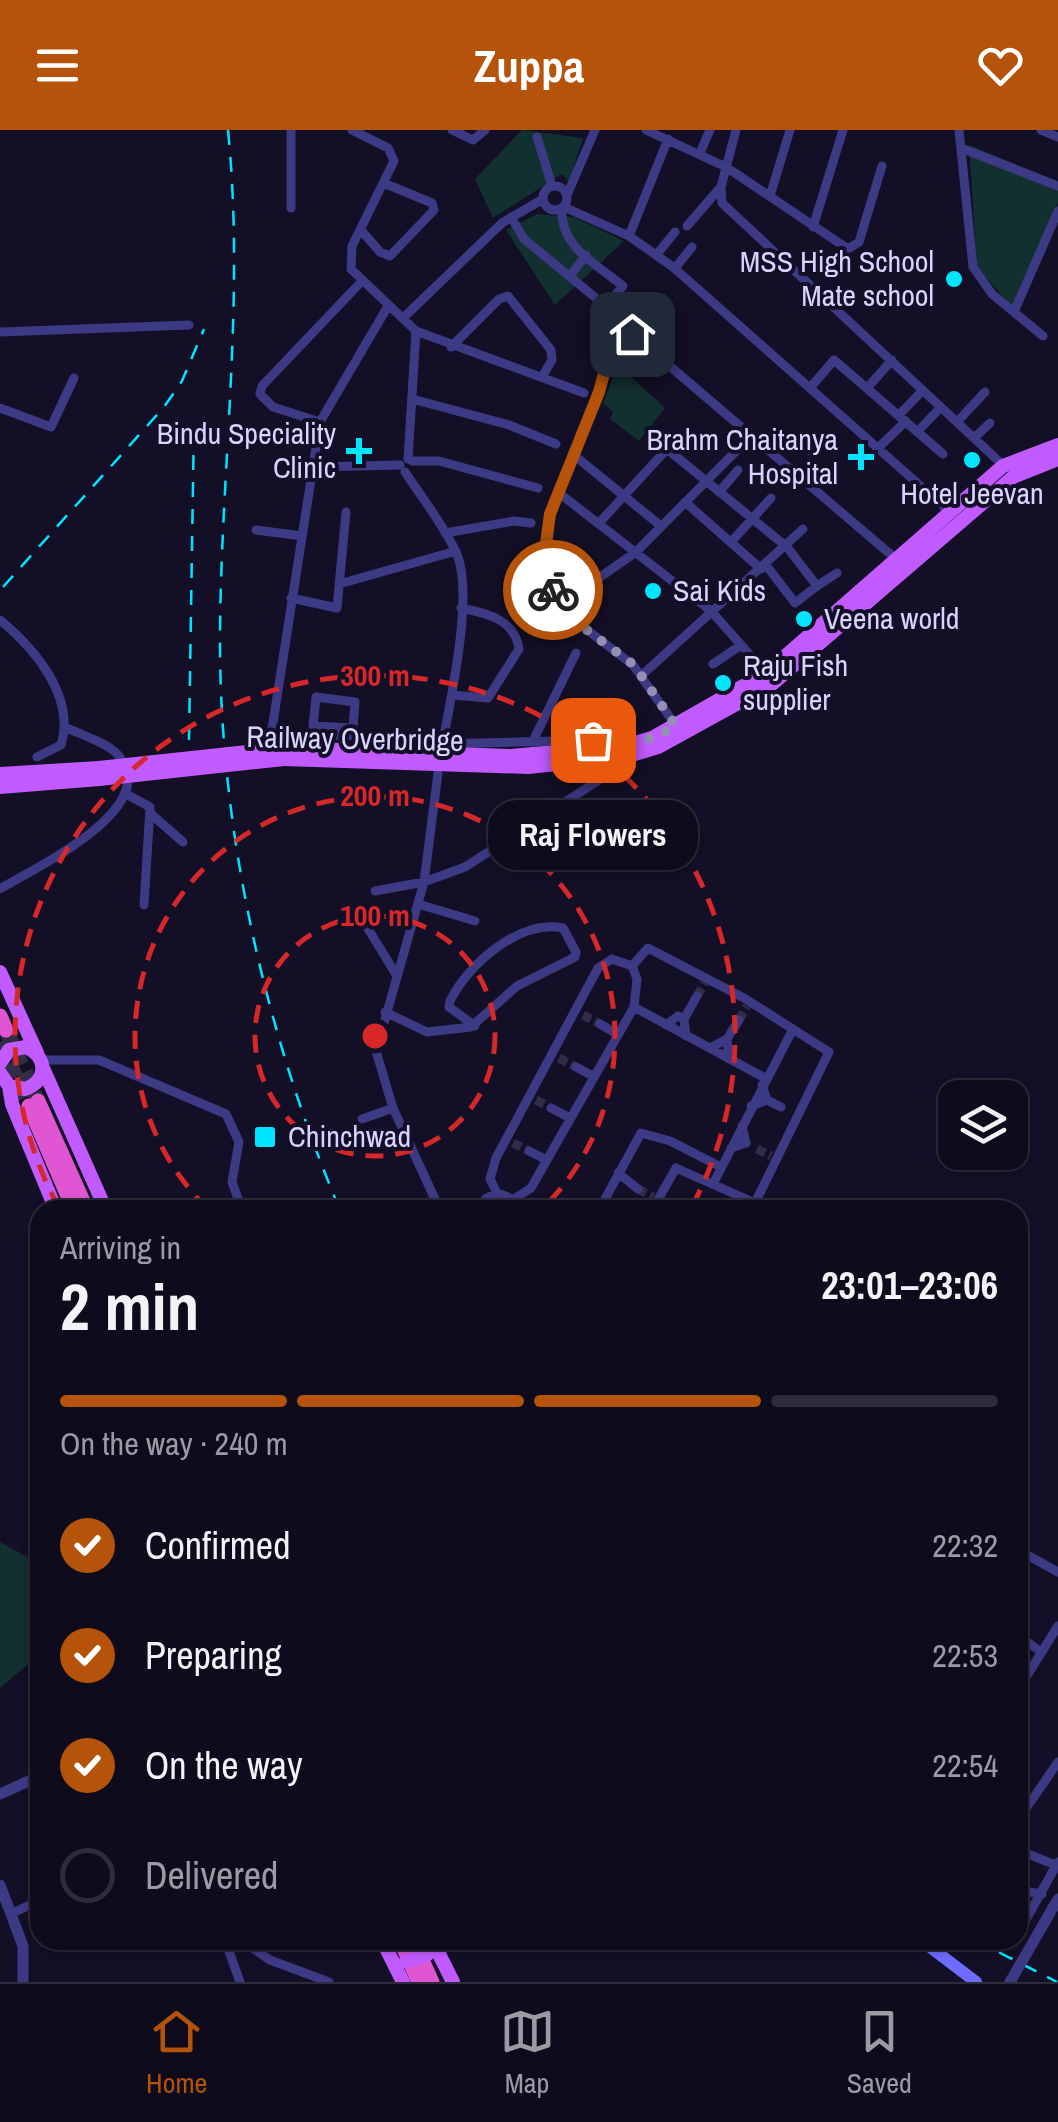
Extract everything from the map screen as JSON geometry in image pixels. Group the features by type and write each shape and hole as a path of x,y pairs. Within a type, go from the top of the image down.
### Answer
{"highway":[{"path":"70,1200 34,1103 82,1200"},
{"path":"405,1950 419,1982"},
{"path":"418,1950 432,1982"}],"main road":[{"path":"610,753 676,726 766,672 950,512 1008,471 1058,445"},
{"path":"610,753 658,747 756,696 1008,471 1058,459"},
{"name":"Railway Overbridge","path":"99,774 284,754 477,757 610,753"},
{"path":"0,774 99,774"},
{"path":"0,786 99,774"},
{"path":"0,972 102,1200"},
{"path":"0,1063 6,1052 17,1046 40,1061"},
{"path":"4,1079 33,1086 40,1061"},
{"path":"4,1079 52,1200"},
{"path":"390,1950 400,1963 403,1982"},
{"path":"400,1963 428,1950"},
{"path":"433,1950 452,1982"},
{"path":"933,1950 976,1982"}],"street":[{"path":"291,130 292,208"},
{"path":"352,130 393,153 386,184 348,264 362,281 416,330 584,393"},
{"path":"452,130 473,140 485,130"},
{"path":"543,198 549,209 565,203 594,130"},
{"path":"646,130 726,166 842,247 852,250 857,246 882,166"},
{"path":"700,152 710,130"},
{"path":"736,130 720,187 722,203 1008,471"},
{"path":"770,196 790,130"},
{"path":"813,227 843,130"},
{"path":"959,130 974,267 992,294 1043,336"},
{"path":"1041,130 1058,137"},
{"path":"537,137 552,186"},
{"path":"629,236 668,139"},
{"path":"961,148 1058,186"},
{"path":"361,230 390,256 434,210 432,203 386,184"},
{"path":"552,186 562,188 563,230 586,256 623,286 606,306"},
{"path":"403,318 510,217 543,198 552,186"},
{"path":"687,226 720,187"},
{"path":"565,203 629,236 675,268 950,512"},
{"path":"1014,312 1058,211"},
{"path":"510,217 524,239 625,322"},
{"path":"657,254 675,232"},
{"path":"675,268 692,248"},
{"path":"570,276 586,256"},
{"path":"320,422 273,407 260,394 262,386 362,281"},
{"path":"451,346 499,299 508,296 551,350 552,360 543,375"},
{"path":"375,892 424,882 477,860 599,780 610,753 593,740 442,747 337,731 313,726 316,697 354,702 352,728 337,731 281,736 272,729 320,422 388,306"},
{"path":"0,332 189,325"},
{"path":"416,330 406,464 456,550 464,580 452,695 442,747"},
{"path":"676,726 642,675 607,642 568,616 555,596 545,550 547,526 613,340 624,330 896,559"},
{"path":"810,388 834,360 943,454"},
{"path":"868,387 892,360"},
{"path":"0,408 51,426 57,422 74,378"},
{"path":"878,448 923,390"},
{"path":"957,422 985,392"},
{"path":"412,399 509,425 556,444"},
{"path":"918,431 941,407"},
{"path":"974,438 990,423"},
{"path":"563,603 636,552 752,435"},
{"path":"600,522 668,449 787,547 817,586"},
{"path":"574,456 662,526"},
{"path":"315,467 439,461 538,488"},
{"path":"719,492 738,470"},
{"path":"559,493 711,612 766,672"},
{"path":"731,542 771,498"},
{"path":"685,502 764,567 795,603 837,573"},
{"path":"290,598 337,608 346,512"},
{"path":"444,533 514,520 531,523"},
{"path":"642,675 803,529"},
{"path":"256,530 302,536"},
{"path":"339,584 456,550"},
{"path":"452,695 488,698 519,649 518,641 499,618 461,608"},
{"path":"0,620 54,684 64,704 61,745 37,757"},
{"path":"713,664 741,645"},
{"path":"532,743 576,653"},
{"path":"0,889 101,822 128,795 126,770 119,756 65,727"},
{"path":"435,1200 393,1108 376,1051 424,882 438,772"},
{"path":"128,795 146,802 150,814 144,906"},
{"path":"150,814 182,842"},
{"path":"418,904 475,921"},
{"path":"359,914 397,976"},
{"path":"385,1012 427,1032 475,1026 514,989 575,958 576,952 563,928 542,925 483,959 450,1001 450,1007 475,1026"},
{"path":"632,966 648,948 794,1028 829,1052 756,1200"},
{"path":"505,1200 490,1179 598,968 612,958 632,966 637,980 634,1007 532,1188 518,1200"},
{"path":"686,1036 684,1018 697,996"},
{"path":"634,1007 764,1082 767,1100"},
{"path":"666,1025 678,1016 684,1018"},
{"path":"710,1048 727,1039 738,1020"},
{"path":"600,1024 617,1034"},
{"path":"713,1184 794,1028"},
{"path":"727,1039 730,1059"},
{"path":"40,1061 98,1060 178,1090 226,1114 239,1142 232,1182 238,1200"},
{"path":"576,1067 593,1076"},
{"path":"752,1106 767,1100 781,1107"},
{"path":"362,1120 393,1108"},
{"path":"551,1108 570,1118"},
{"path":"742,1126 746,1143"},
{"path":"604,1200 641,1133 721,1167"},
{"path":"731,1148 746,1143 757,1149"},
{"path":"655,1200 686,1149"},
{"path":"529,1151 547,1160"},
{"path":"676,1168 750,1200"},
{"path":"616,1178 634,1186"},
{"path":"485,1200 496,1192"},
{"path":"1028,1556 1058,1572"},
{"path":"1028,1674 1058,1626"},
{"path":"1028,1642 1042,1652"},
{"path":"1028,1806 1058,1762"},
{"path":"0,1794 30,1780"},
{"path":"1028,1854 1058,1864 1028,1917"},
{"path":"0,1885 25,1956 23,1982"},
{"path":"1028,1892 1042,1894"},
{"path":"1010,1982 1058,1899"},
{"path":"13,1913 30,1905"},
{"path":"229,1950 240,1982"},
{"path":"256,1950 270,1960 329,1982"}],"green space":[{"path":"522,130 583,138 569,182 562,174 493,218 475,179"},
{"path":"969,145 1058,182 1058,202 1013,308 977,267"},
{"path":"537,214 574,217 624,241 555,305 506,230"},
{"path":"618,365 665,408 639,441 610,419 613,412 603,403"},
{"path":"0,1542 30,1558 30,1662 0,1688"}],"tunnel":[{"path":"697,996 705,983"},
{"path":"739,1020 747,1006"},
{"path":"583,1015 600,1024"},
{"path":"6,1030 38,1101"},
{"path":"0,1042 29,1106"},
{"path":"559,1058 576,1067"},
{"path":"536,1100 551,1108"},
{"path":"513,1143 529,1151"},
{"path":"757,1149 771,1156"},
{"path":"638,1189 653,1197"}],"railway":[{"path":"228,130 234,257 220,636 228,782 238,856 269,1001 289,1073 336,1200"},
{"path":"3,587 164,407 182,381 204,329"},
{"path":"189,740 194,420"},
{"path":"995,1950 1057,1982"}],"way so far":[{"path":"553,590 568,616 634,665 676,726 624,746 610,748 593,740"}],"place":[{"name":"MSS High School Mate school","path":"954,279"},
{"name":"Bindu Speciality Clinic","path":"359,451"},
{"name":"Brahm Chaitanya Hospital","path":"861,457"},
{"name":"Hotel Jeevan","path":"972,460"},
{"name":"Sai Kids","path":"653,591"},
{"name":"Veena world","path":"804,619"},
{"name":"Raju Fish supplier","path":"723,683"},
{"name":"Raj Flowers","path":"593,740"},
{"name":"Chinchwad","path":"265,1137"}],"route":[{"path":"553,590 545,550 550,514 599,392 613,340 624,330 632,334"}]}
